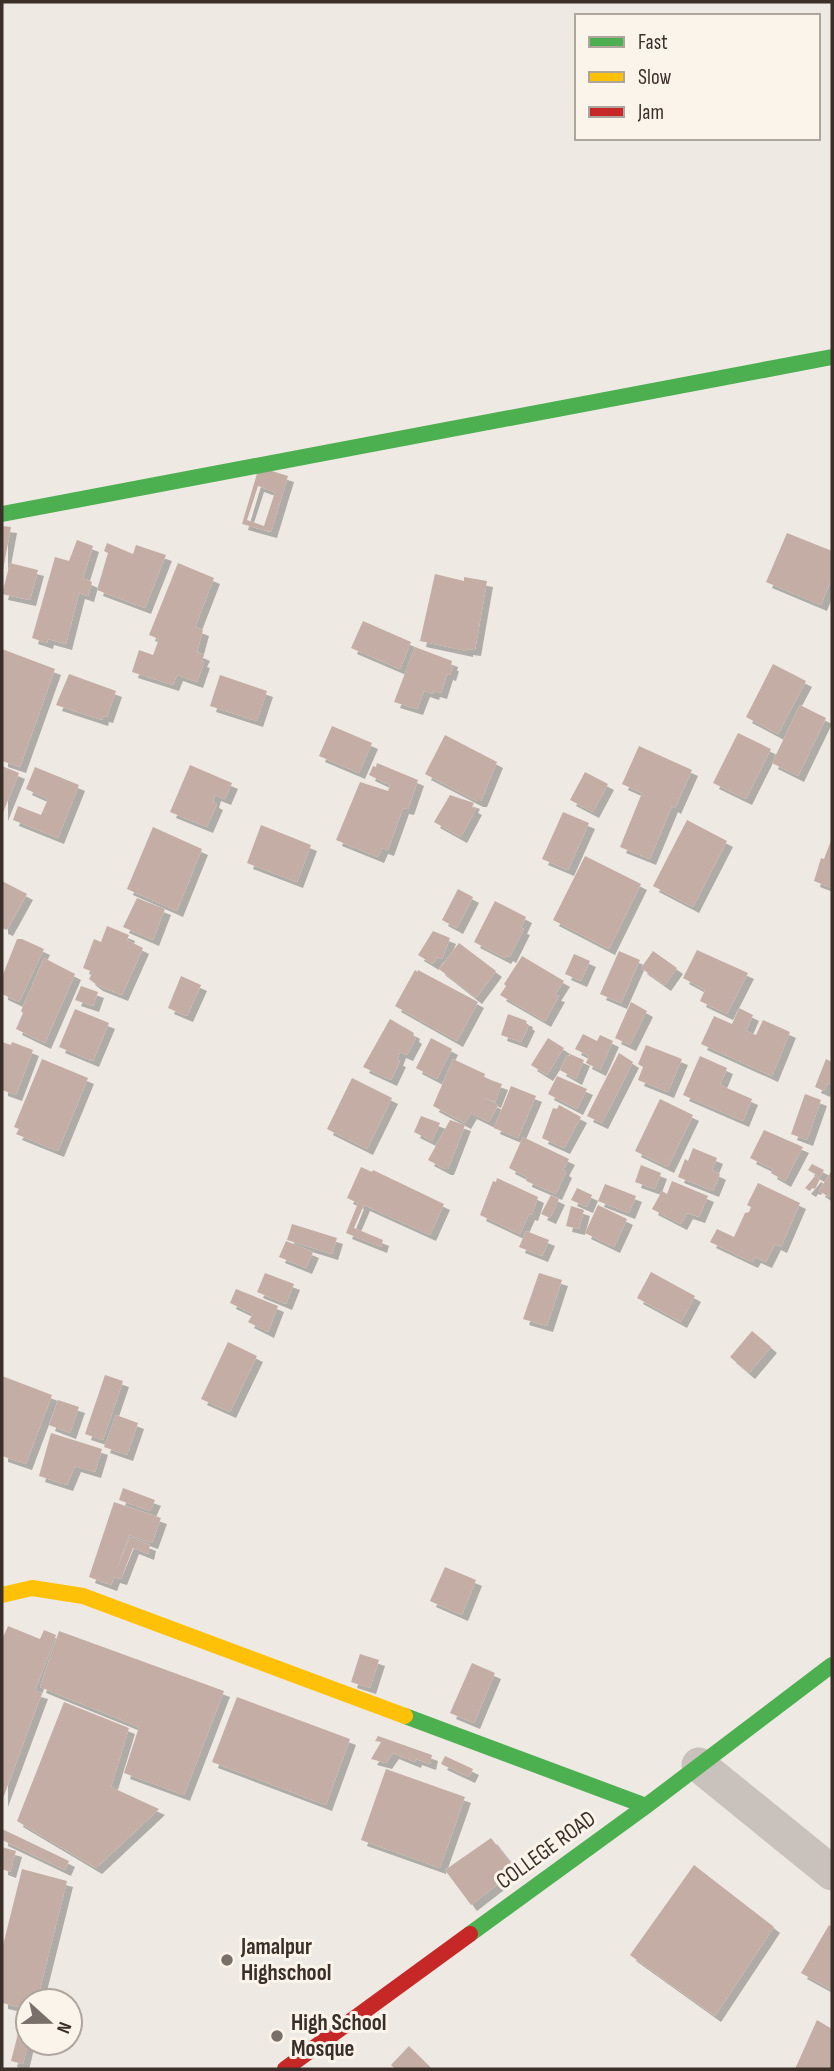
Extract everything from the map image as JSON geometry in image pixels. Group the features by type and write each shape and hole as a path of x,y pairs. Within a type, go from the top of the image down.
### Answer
{"street":[{"path":"2,514 832,357"},
{"path":"2,1595 32,1588 83,1596 646,1806"},
{"name":"COLLEGE ROAD","path":"285,2069 646,1806 832,1665"},
{"path":"699,1766 832,1873"}],"building":[{"path":"259,467 288,476 271,532 242,524","holes":["258,486 275,492 264,526 247,520"]},
{"path":"2,526 11,527 3,570 2,570"},
{"path":"787,533 832,551 832,577 821,605 766,582"},
{"path":"77,540 93,546 83,578 92,582 88,596 79,593 66,644 48,639 47,643 32,638 55,557 69,561"},
{"path":"107,543 133,554 136,545 166,555 145,608 97,590 108,553 104,551"},
{"path":"10,563 38,570 30,600 2,594"},
{"path":"178,563 214,578 195,627 203,630 197,652 204,655 197,682 177,675 173,685 132,672 139,650 153,655 159,639 149,635"},
{"path":"435,574 464,581 464,577 487,581 475,650 467,651 420,641"},
{"path":"363,621 411,642 400,669 351,648"},
{"path":"415,647 452,661 453,665 441,693 424,691 417,709 394,702"},
{"path":"2,649 55,669 20,767 2,761"},
{"path":"773,664 806,681 778,734 746,717"},
{"path":"69,674 116,691 107,717 103,716 102,720 56,705"},
{"path":"220,675 267,691 257,721 210,706"},
{"path":"800,705 826,718 798,776 772,763"},
{"path":"332,726 372,743 359,773 319,756"},
{"path":"738,733 771,749 746,799 713,783"},
{"path":"445,735 497,762 481,801 425,774"},
{"path":"639,746 692,770 675,808 672,806 650,859 620,847 642,793 622,784"},
{"path":"377,763 418,780 408,809 403,808 388,850 382,848 378,857 336,840 360,782 388,791 390,785 369,775"},
{"path":"190,765 232,783 225,799 215,795 213,802 217,804 207,827 170,812"},
{"path":"2,766 19,773 2,815"},
{"path":"35,767 79,785 58,838 13,820 18,806 41,815 48,799 26,789"},
{"path":"585,772 608,784 593,812 570,800"},
{"path":"450,795 474,803 472,807 476,809 461,837 434,822"},
{"path":"563,812 589,823 568,870 542,859"},
{"path":"687,820 727,841 693,907 653,886"},
{"path":"261,825 311,845 297,882 247,863"},
{"path":"153,827 202,849 177,911 127,889"},
{"path":"832,838 832,888 814,881 821,858 824,859"},
{"path":"585,856 641,884 609,949 553,920"},
{"path":"2,881 27,894 7,930 2,928"},
{"path":"458,889 473,897 457,928 442,920"},
{"path":"137,898 165,909 153,940 123,927"},
{"path":"495,901 526,917 521,928 524,929 510,957 507,955 505,958 474,942"},
{"path":"107,926 129,935 127,940 143,948 122,995 97,985 89,979 93,972 83,968 94,939 101,942"},
{"path":"433,931 450,938 442,959 437,957 433,964 418,955"},
{"path":"17,939 44,949 19,1002 2,994 2,977"},
{"path":"459,943 496,971 476,998 439,969"},
{"path":"697,950 748,973 727,1014 700,1001 705,990 683,978"},
{"path":"619,951 640,960 621,1003 600,994"},
{"path":"653,951 677,968 665,985 641,968"},
{"path":"574,954 590,961 581,981 565,974"},
{"path":"522,956 564,981 555,995 559,996 545,1021 500,995"},
{"path":"44,958 75,974 45,1043 16,1029"},
{"path":"415,970 478,1002 457,1041 395,1006"},
{"path":"181,976 201,985 187,1016 168,1008"},
{"path":"81,986 98,992 93,1006 75,1000"},
{"path":"631,1002 647,1011 630,1045 615,1038"},
{"path":"739,1008 753,1015 746,1031 756,1035 763,1020 790,1032 772,1076 701,1044 714,1016 732,1024"},
{"path":"75,1009 109,1023 93,1061 59,1047"},
{"path":"508,1014 527,1021 529,1025 521,1042 501,1035"},
{"path":"390,1019 414,1033 416,1038 407,1055 400,1052 397,1060 400,1061 391,1080 363,1067"},
{"path":"583,1034 597,1041 600,1035 613,1041 600,1070 586,1063 589,1056 575,1049"},
{"path":"431,1038 452,1049 437,1079 416,1068"},
{"path":"548,1038 564,1048 547,1075 531,1065"},
{"path":"2,1042 11,1045 12,1042 33,1050 16,1095 2,1090"},
{"path":"646,1045 682,1059 668,1092 638,1080 643,1067 638,1064"},
{"path":"619,1053 633,1062 602,1123 587,1116"},
{"path":"570,1054 584,1060 576,1079 560,1070"},
{"path":"700,1056 727,1068 720,1085 752,1099 743,1121 683,1095"},
{"path":"42,1059 88,1078 58,1151 16,1134 19,1129 14,1127"},
{"path":"453,1059 502,1084 495,1102 483,1097 498,1105 489,1122 471,1113 465,1123 433,1106"},
{"path":"826,1059 832,1062 832,1085 828,1083 824,1091 815,1087"},
{"path":"557,1076 587,1089 577,1109 548,1094"},
{"path":"352,1078 392,1098 367,1149 327,1129"},
{"path":"511,1086 536,1096 518,1138 494,1128"},
{"path":"805,1094 821,1100 807,1140 791,1134"},
{"path":"660,1099 693,1115 668,1167 635,1151"},
{"path":"559,1105 581,1117 564,1148 542,1138 553,1108 557,1109"},
{"path":"421,1116 440,1123 432,1141 414,1132"},
{"path":"450,1120 465,1125 448,1169 445,1169 428,1160"},
{"path":"764,1130 803,1147 785,1181 771,1173 773,1169 750,1158"},
{"path":"523,1137 569,1159 556,1194 526,1181 527,1177 509,1168"},
{"path":"693,1148 717,1158 712,1170 720,1174 713,1191 678,1177"},
{"path":"812,1164 824,1170 820,1177 808,1170"},
{"path":"641,1165 661,1173 655,1189 635,1182"},
{"path":"361,1167 372,1172 373,1170 444,1204 430,1235 364,1205 354,1228 383,1240 381,1247 346,1233 358,1203 347,1198"},
{"path":"832,1170 832,1192 829,1197 819,1191"},
{"path":"815,1176 820,1179 815,1189 810,1191 805,1188"},
{"path":"497,1178 538,1197 532,1215 529,1214 520,1234 480,1215 493,1181 496,1182"},
{"path":"672,1181 708,1196 699,1217 687,1213 681,1224 652,1209 662,1191 667,1194"},
{"path":"758,1183 800,1203 781,1247 775,1244 766,1262 755,1257 752,1262 710,1242 717,1229 734,1237 745,1213 749,1212 751,1207 747,1205"},
{"path":"605,1184 636,1196 629,1213 598,1201"},
{"path":"577,1188 592,1195 587,1207 571,1200"},
{"path":"551,1195 559,1199 550,1218 541,1214"},
{"path":"598,1205 627,1219 614,1247 585,1233"},
{"path":"571,1206 584,1210 579,1229 566,1226"},
{"path":"292,1224 337,1238 332,1254 287,1240"},
{"path":"526,1231 549,1240 542,1256 519,1247"},
{"path":"286,1241 313,1252 306,1268 279,1257"},
{"path":"651,1272 695,1296 681,1322 637,1298"},
{"path":"265,1273 294,1284 286,1304 257,1292"},
{"path":"539,1273 562,1280 547,1326 523,1319"},
{"path":"236,1289 278,1306 268,1332 248,1322 253,1314 230,1303"},
{"path":"752,1331 771,1347 749,1373 730,1357"},
{"path":"228,1342 257,1356 230,1412 201,1399"},
{"path":"105,1375 123,1381 103,1440 85,1434"},
{"path":"2,1376 52,1395 26,1464 2,1456"},
{"path":"58,1400 79,1407 70,1433 49,1425"},
{"path":"116,1415 138,1423 127,1455 104,1447"},
{"path":"51,1433 102,1449 95,1472 75,1466 67,1485 39,1476"},
{"path":"123,1488 155,1500 150,1511 119,1500"},
{"path":"114,1502 161,1518 152,1543 129,1535 116,1571 130,1537 150,1545 148,1554 133,1548 121,1579 114,1577 111,1585 89,1577"},
{"path":"445,1567 476,1580 462,1615 430,1601"},
{"path":"8,1626 40,1639 44,1630 56,1635 35,1691 42,1693 2,1801 2,1639"},
{"path":"59,1631 224,1691 184,1795 124,1773 139,1727 40,1687"},
{"path":"360,1654 379,1660 370,1688 351,1682"},
{"path":"472,1663 495,1673 474,1723 450,1713"},
{"path":"237,1697 350,1739 326,1805 212,1762"},
{"path":"64,1702 129,1728 111,1787 159,1809 96,1868 17,1821"},
{"path":"378,1736 432,1755 430,1764 416,1759 415,1762 393,1753 386,1763 371,1759 381,1742 375,1741"},
{"path":"445,1756 473,1769 469,1777 441,1764"},
{"path":"386,1769 465,1797 440,1868 361,1840"},
{"path":"2,1829 69,1861 65,1870 2,1840"},
{"path":"491,1838 516,1870 471,1905 445,1870"},
{"path":"2,1847 16,1851 10,1872 2,1869"},
{"path":"694,1865 774,1927 715,2016 630,1955"},
{"path":"22,1869 67,1881 40,1987 14,1987 14,2006 2,2003 2,1949"},
{"path":"829,1925 832,1927 832,1990 801,1973"},
{"path":"817,2020 832,2029 832,2069 795,2069"},
{"path":"409,2046 432,2069 395,2069 391,2065"},
{"path":"14,2049 14,2057 25,2057 23,2064 11,2061"}],"traffic: fast":[{"path":"2,514 832,357"},
{"path":"470,1934 646,1806 832,1665"},
{"path":"405,1716 646,1806"}],"traffic: slow":[{"path":"2,1595 32,1588 83,1596 405,1716"}],"traffic: jam":[{"path":"285,2069 470,1934"}],"place":[{"name":"Jamalpur Highschool","path":"227,1960"},
{"name":"High School Mosque","path":"277,2036"}]}
